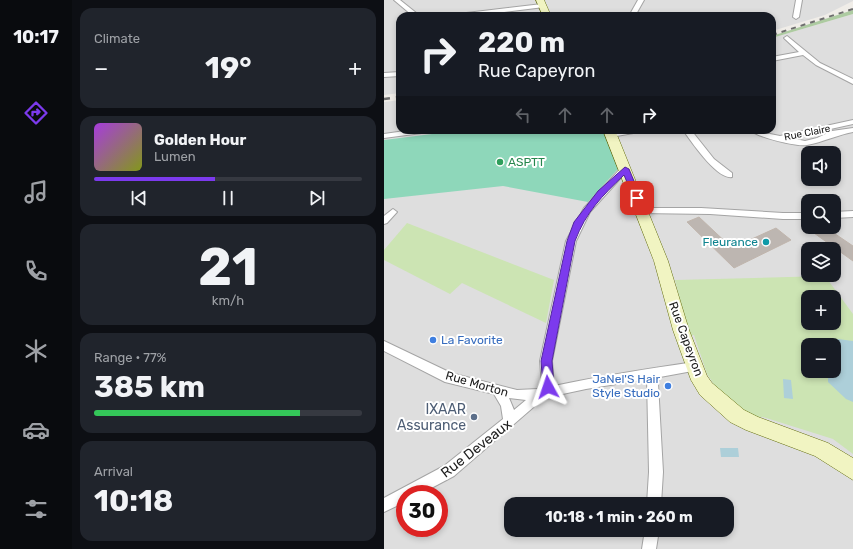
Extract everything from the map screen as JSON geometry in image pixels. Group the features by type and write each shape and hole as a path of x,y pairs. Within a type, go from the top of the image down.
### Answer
{"street":[{"path":"397,0 412,12"},
{"path":"634,12 641,0"},
{"path":"796,17 799,0"},
{"path":"484,12 541,3"},
{"path":"787,38 803,53 826,69 853,82"},
{"path":"776,58 803,53"},
{"path":"384,76 396,74"},
{"name":"Rue Claire","path":"761,134 805,143 813,142 846,129 853,122"},
{"path":"384,136 398,134"},
{"name":"Rue Capeyron","path":"610,134 661,260 680,330 694,367 706,388 737,416 753,424 821,449 840,459 853,470"},
{"path":"690,134 714,163 729,175"},
{"path":"541,394 548,387 546,361 571,241 578,222 601,193 625,169"},
{"path":"642,212 666,209 710,211 781,218 801,217"},
{"path":"384,221 393,212"},
{"path":"841,215 853,214"},
{"name":"Rue Morton","path":"384,346 449,378 517,395 541,394 694,367"},
{"path":"654,497 656,472 652,383 655,373"},
{"path":"498,391 507,405 510,422"},
{"name":"Rue Deveaux","path":"423,485 449,471 510,422 541,394"},
{"name":"Rue Deveaux","path":"384,505 396,499"},
{"path":"649,549 651,537"}],"shaded area":[{"path":"384,0 853,0 825,15 776,30 776,12 396,12 396,94 384,95"},
{"path":"853,14 853,549 384,549 384,102 396,100 396,134 776,134 776,37"}],"green space":[{"path":"853,10 853,14 776,37 776,35"},
{"name":"ASPTT","path":"432,134 605,134 618,169 588,202 503,186 384,199 384,140"},
{"path":"407,223 554,280 546,323 462,283 450,294 384,260 384,250"},
{"path":"801,277 801,282 829,282 835,290 801,290 801,330 841,330 841,298 853,314 853,454 833,439 763,417 754,417 737,405 715,386 707,374 694,335 689,336 675,280"}],"water":[{"path":"841,339 853,341 853,402 846,399 828,382 828,378 841,378"},
{"path":"783,379 791,380 793,399 784,398"},
{"path":"720,448 738,448 739,457 721,457"}],"building":[{"name":"Fleurance","path":"699,217 732,248 776,228 791,240 734,268 687,222"},
{"path":"815,234 835,234 853,246 853,261 841,252 841,242 827,242"}],"railway":[{"path":"776,34 853,9"},
{"path":"384,99 396,98"}],"place":[{"name":"ASPTT","path":"500,162"},
{"name":"Fleurance","path":"766,242"},
{"name":"La Favorite","path":"433,340"},
{"name":"JaNel'S Hair Style Studio","path":"668,386"},
{"name":"IXAAR Assurance","path":"474,417"}],"route":[{"path":"548,387 546,361 555,325 571,241 578,222 601,193 625,169 637,198"}]}
